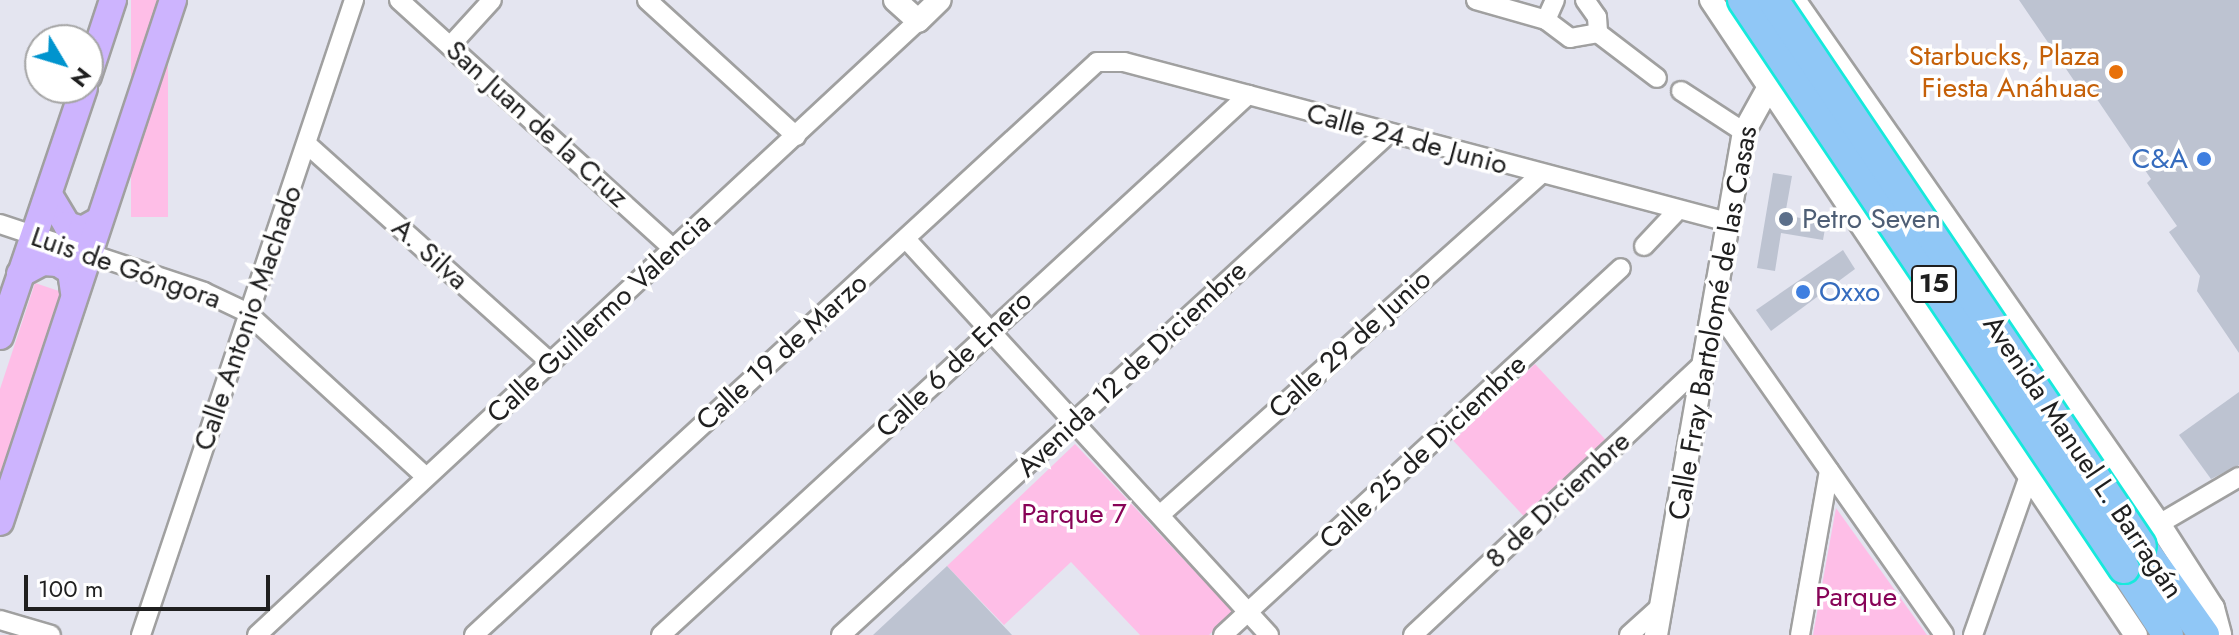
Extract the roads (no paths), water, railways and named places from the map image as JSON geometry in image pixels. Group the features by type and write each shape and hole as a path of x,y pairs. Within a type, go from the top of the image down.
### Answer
{"highway":[{"name":"Avenida Manuel L. Barragán","path":"1743,0 2142,546 2168,635"},
{"name":"Avenida Manuel L. Barragán","path":"1773,0 2204,635"}],"main road":[{"path":"104,27 113,0"},
{"path":"0,522 173,0"},
{"path":"0,336 79,104"},
{"path":"49,195 67,225 82,230 98,221"},
{"path":"20,274 43,262 58,263 71,271 74,292"}],"street":[{"name":"Calle Antonio Machado","path":"141,635 246,312 309,146 354,0"},
{"name":"San Juan de la Cruz","path":"399,0 674,249"},
{"path":"450,46 492,0"},
{"path":"647,0 796,136"},
{"path":"895,0 918,21"},
{"name":"Calle Guillermo Valencia","path":"257,635 940,0"},
{"path":"1476,0 1546,20 1570,38 1598,33 1657,78"},
{"path":"1546,20 1555,0"},
{"path":"1585,0 1597,17 1598,33"},
{"path":"1711,0 2136,635"},
{"path":"1794,0 1957,233 2142,546 2213,608 2220,635"},
{"name":"Calle Fray Bartolomé de las Casas","path":"1656,635 1744,132 1767,82 1817,35"},
{"name":"Calle 24 de Junio","path":"1087,65 1124,62 1676,212 1728,222"},
{"name":"Calle 19 de Marzo","path":"474,635 906,239 1087,65"},
{"path":"1681,91 1744,132"},
{"name":"Calle 6 de Enero","path":"661,635 1248,95"},
{"name":"Avenida 12 de Diciembre","path":"841,635 1387,135"},
{"name":"A. Silva","path":"309,146 551,363"},
{"name":"Calle 29 de Junio","path":"1161,514 1540,175"},
{"path":"1644,246 1676,212"},
{"name":"Luis de Góngora","path":"0,224 204,292 246,312 426,477"},
{"path":"1890,268 1897,245 1918,230 1957,233"},
{"path":"906,239 1269,635"},
{"name":"Calle 25 de Diciembre","path":"1223,635 1621,268"},
{"path":"1714,306 1944,635"},
{"name":"8 de Diciembre","path":"1413,635 1703,364"},
{"path":"1800,635 1829,471"},
{"path":"1973,635 2030,473"},
{"path":"2142,546 2239,477"},
{"path":"1629,635 1661,606"},
{"path":"0,620 51,635"}],"place":[{"name":"Starbucks, Plaza Fiesta Anáhuac","path":"2116,72"},
{"name":"C&A","path":"2204,159"},
{"name":"Petro Seven","path":"1786,219"},
{"name":"Oxxo","path":"1803,292"}],"park label":[{"name":"Parque 7","path":"1074,514"},
{"name":"Parque","path":"1856,597"}]}
